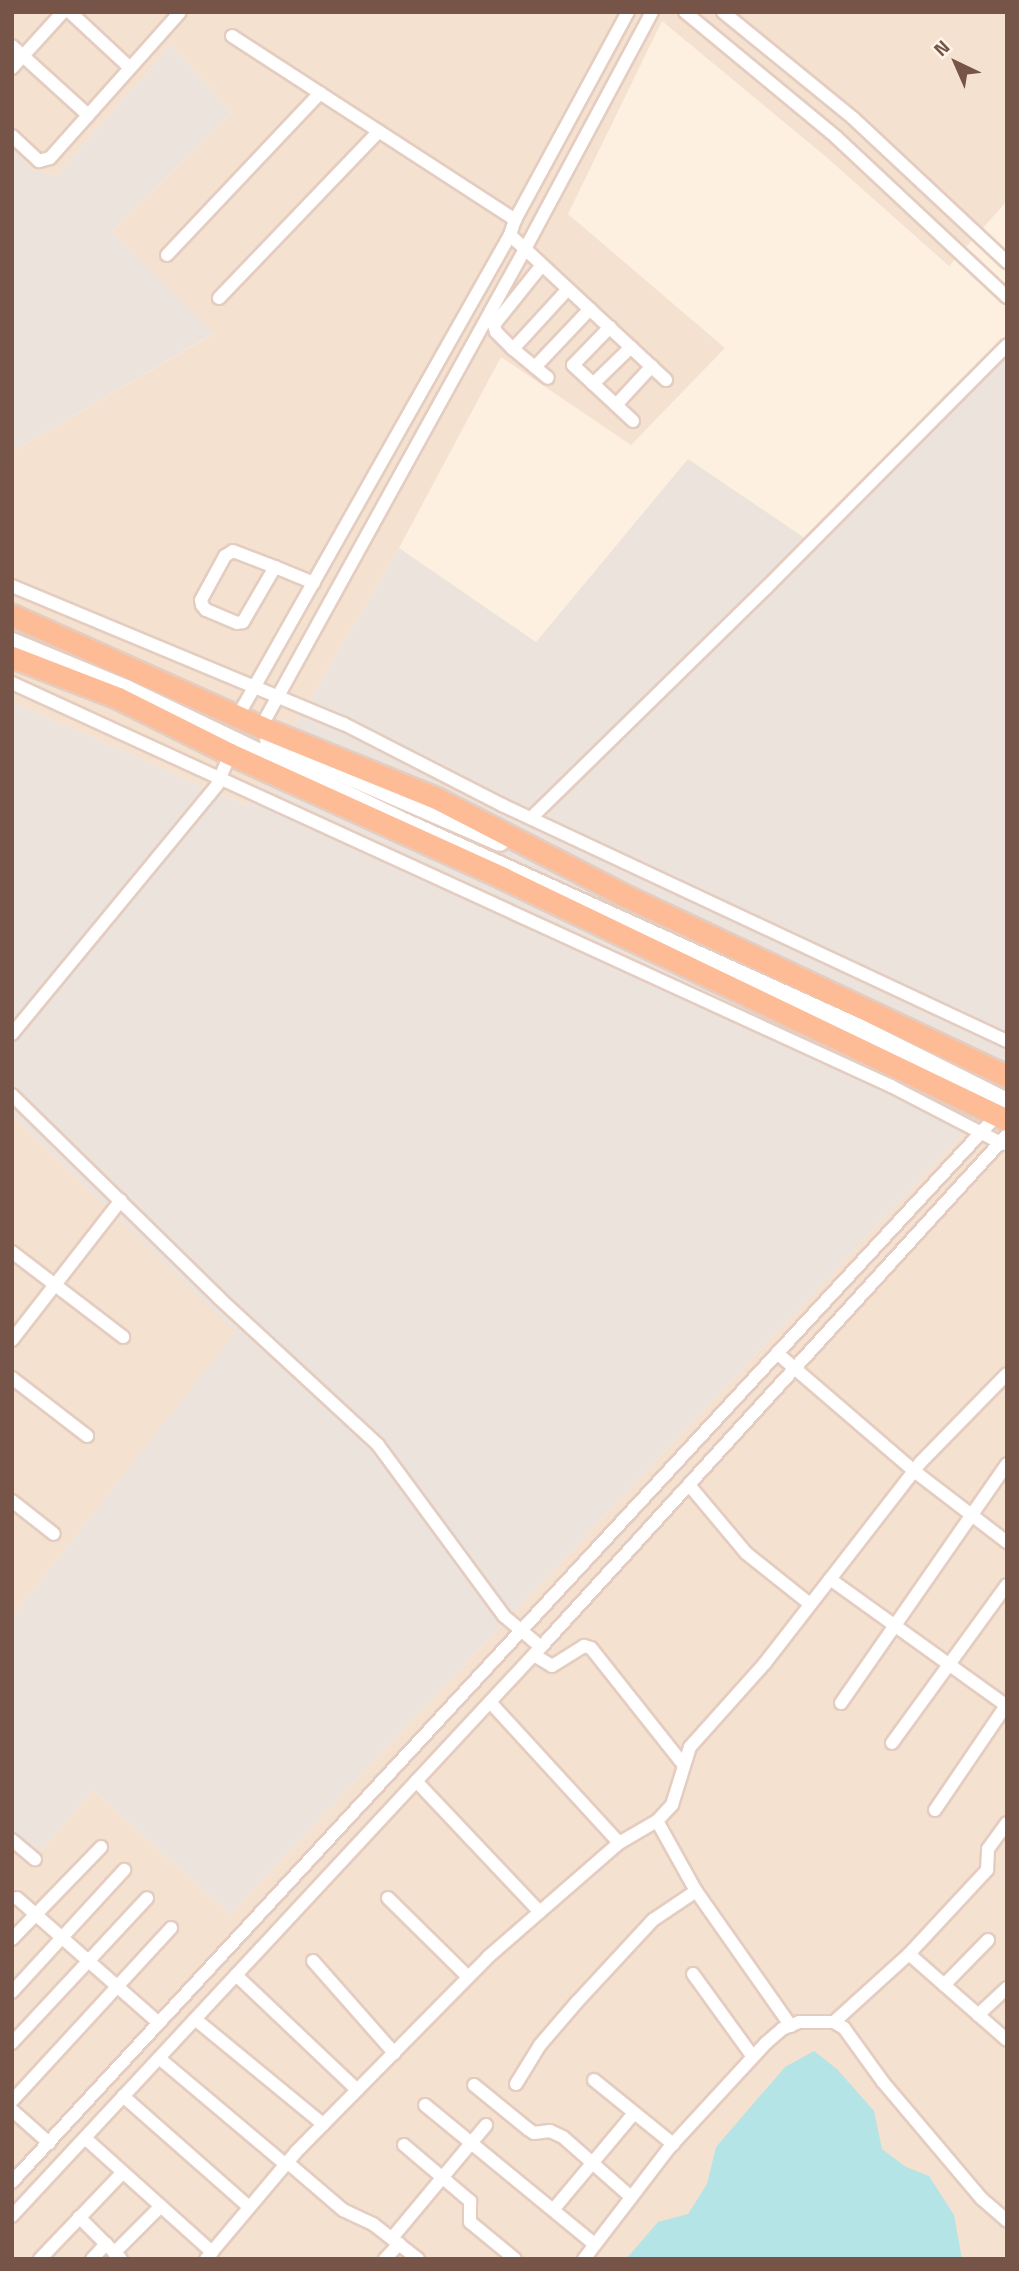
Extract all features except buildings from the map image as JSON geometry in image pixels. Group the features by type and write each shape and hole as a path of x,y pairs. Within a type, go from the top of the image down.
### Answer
{"highway":[{"path":"12,615 239,714 261,727 436,798 628,897 1007,1076"},
{"path":"12,657 118,698 230,754 1004,1110"}],"main road":[{"path":"12,630 131,678 506,844 719,951 1007,1087"},
{"path":"12,642 126,689 399,820 861,1029 1004,1110"}],"street":[{"path":"12,68 63,12"},
{"path":"70,12 130,68"},
{"path":"239,714 510,235 515,220 628,12"},
{"path":"261,727 525,249 652,12"},
{"path":"685,12 835,137 1007,297"},
{"path":"723,12 853,118 1007,262"},
{"path":"12,136 39,161 50,159 175,14"},
{"path":"232,36 515,220"},
{"path":"12,46 89,115"},
{"path":"786,96 802,76"},
{"path":"167,255 320,93"},
{"path":"219,298 379,131"},
{"path":"510,235 666,380"},
{"path":"542,265 494,325 496,331 513,349 548,378"},
{"path":"513,349 568,289"},
{"path":"535,367 590,309"},
{"path":"610,327 573,365 633,421"},
{"path":"530,818 776,579 1007,345"},
{"path":"593,384 631,347"},
{"path":"616,405 652,366"},
{"path":"376,474 396,484"},
{"path":"275,567 243,622 237,623 216,615 202,605 201,600 227,552 233,551 275,567 314,583"},
{"path":"12,586 279,696 404,753 530,818 1007,1041"},
{"path":"12,683 891,1086 979,1133 1004,1141 490,1702 12,2216"},
{"path":"12,1034 220,778 230,754"},
{"path":"12,1095 220,1299 378,1445 504,1616 521,1630 552,1666 584,1646 591,1648 682,1764"},
{"path":"12,2182 979,1133 1004,1110"},
{"path":"12,1340 121,1200"},
{"path":"12,1252 123,1337"},
{"path":"777,1353 914,1471 1007,1542"},
{"path":"85,2138 161,2206 209,2255 286,2163 468,1977 619,1843 657,1821 672,1805 682,1764 690,1747 765,1663 914,1471 1007,1374"},
{"path":"12,1378 87,1436"},
{"path":"841,1703 893,1624 1007,1464"},
{"path":"689,1485 746,1553 810,1604"},
{"path":"12,1501 54,1534"},
{"path":"830,1579 1007,1705 935,1810"},
{"path":"892,1743 1007,1585"},
{"path":"490,1702 619,1843"},
{"path":"416,1781 540,1912"},
{"path":"657,1821 696,1891 790,2026"},
{"path":"834,2022 909,1954 987,1870 988,1849 1006,1825"},
{"path":"12,1840 35,1859"},
{"path":"12,1939 101,1847"},
{"path":"12,1992 124,1870"},
{"path":"516,2084 540,2045 577,2001 653,1920 696,1891"},
{"path":"16,1898 159,2023"},
{"path":"12,2043 147,1898"},
{"path":"388,1898 468,1977"},
{"path":"12,2101 171,1928"},
{"path":"944,1985 988,1940"},
{"path":"909,1954 978,2015 1003,2032"},
{"path":"313,1961 394,2053"},
{"path":"693,1974 753,2057"},
{"path":"236,1975 357,2090"},
{"path":"978,2015 1007,1989"},
{"path":"195,2019 323,2124"},
{"path":"584,2259 673,2144 753,2057 782,2029 799,2022 834,2022 855,2041 883,2082 982,2200 1007,2221"},
{"path":"159,2058 343,2210 373,2224 418,2259"},
{"path":"594,2080 673,2144"},
{"path":"474,2085 534,2133 556,2133 631,2197"},
{"path":"123,2096 249,2207"},
{"path":"425,2105 594,2244"},
{"path":"12,2110 49,2143"},
{"path":"553,2210 634,2113"},
{"path":"385,2259 395,2241 486,2126"},
{"path":"404,2145 472,2203 468,2217 470,2222 515,2259"},
{"path":"37,2156 53,2172"},
{"path":"40,2258 123,2172"},
{"path":"92,2259 114,2252 161,2206"},
{"path":"79,2217 114,2252"}],"shaded area":[{"path":"12,12 1007,12 1007,201 949,266 825,156 662,21 568,214 725,348 631,445 501,357 399,548 247,806 12,702 12,452 213,334 112,231 232,113 171,45 56,176 35,171 12,150"},
{"path":"171,45 232,113 112,231 214,333 12,452 12,150 35,171 56,176"},
{"path":"1007,347 1007,1087 230,1914 93,1790 40,1852 12,1829 12,1617 235,1332 12,1115 12,702 247,806 399,548 536,642 688,459 815,545"},
{"path":"1007,1087 1007,2259 12,2259 12,1829 40,1852 93,1790 230,1914"},
{"path":"12,1115 236,1332 12,1617"}],"water":[{"path":"814,2051 837,2069 874,2111 882,2149 906,2167 929,2176 954,2215 962,2259 626,2259 658,2222 688,2214 707,2184 716,2147 785,2067"}]}
